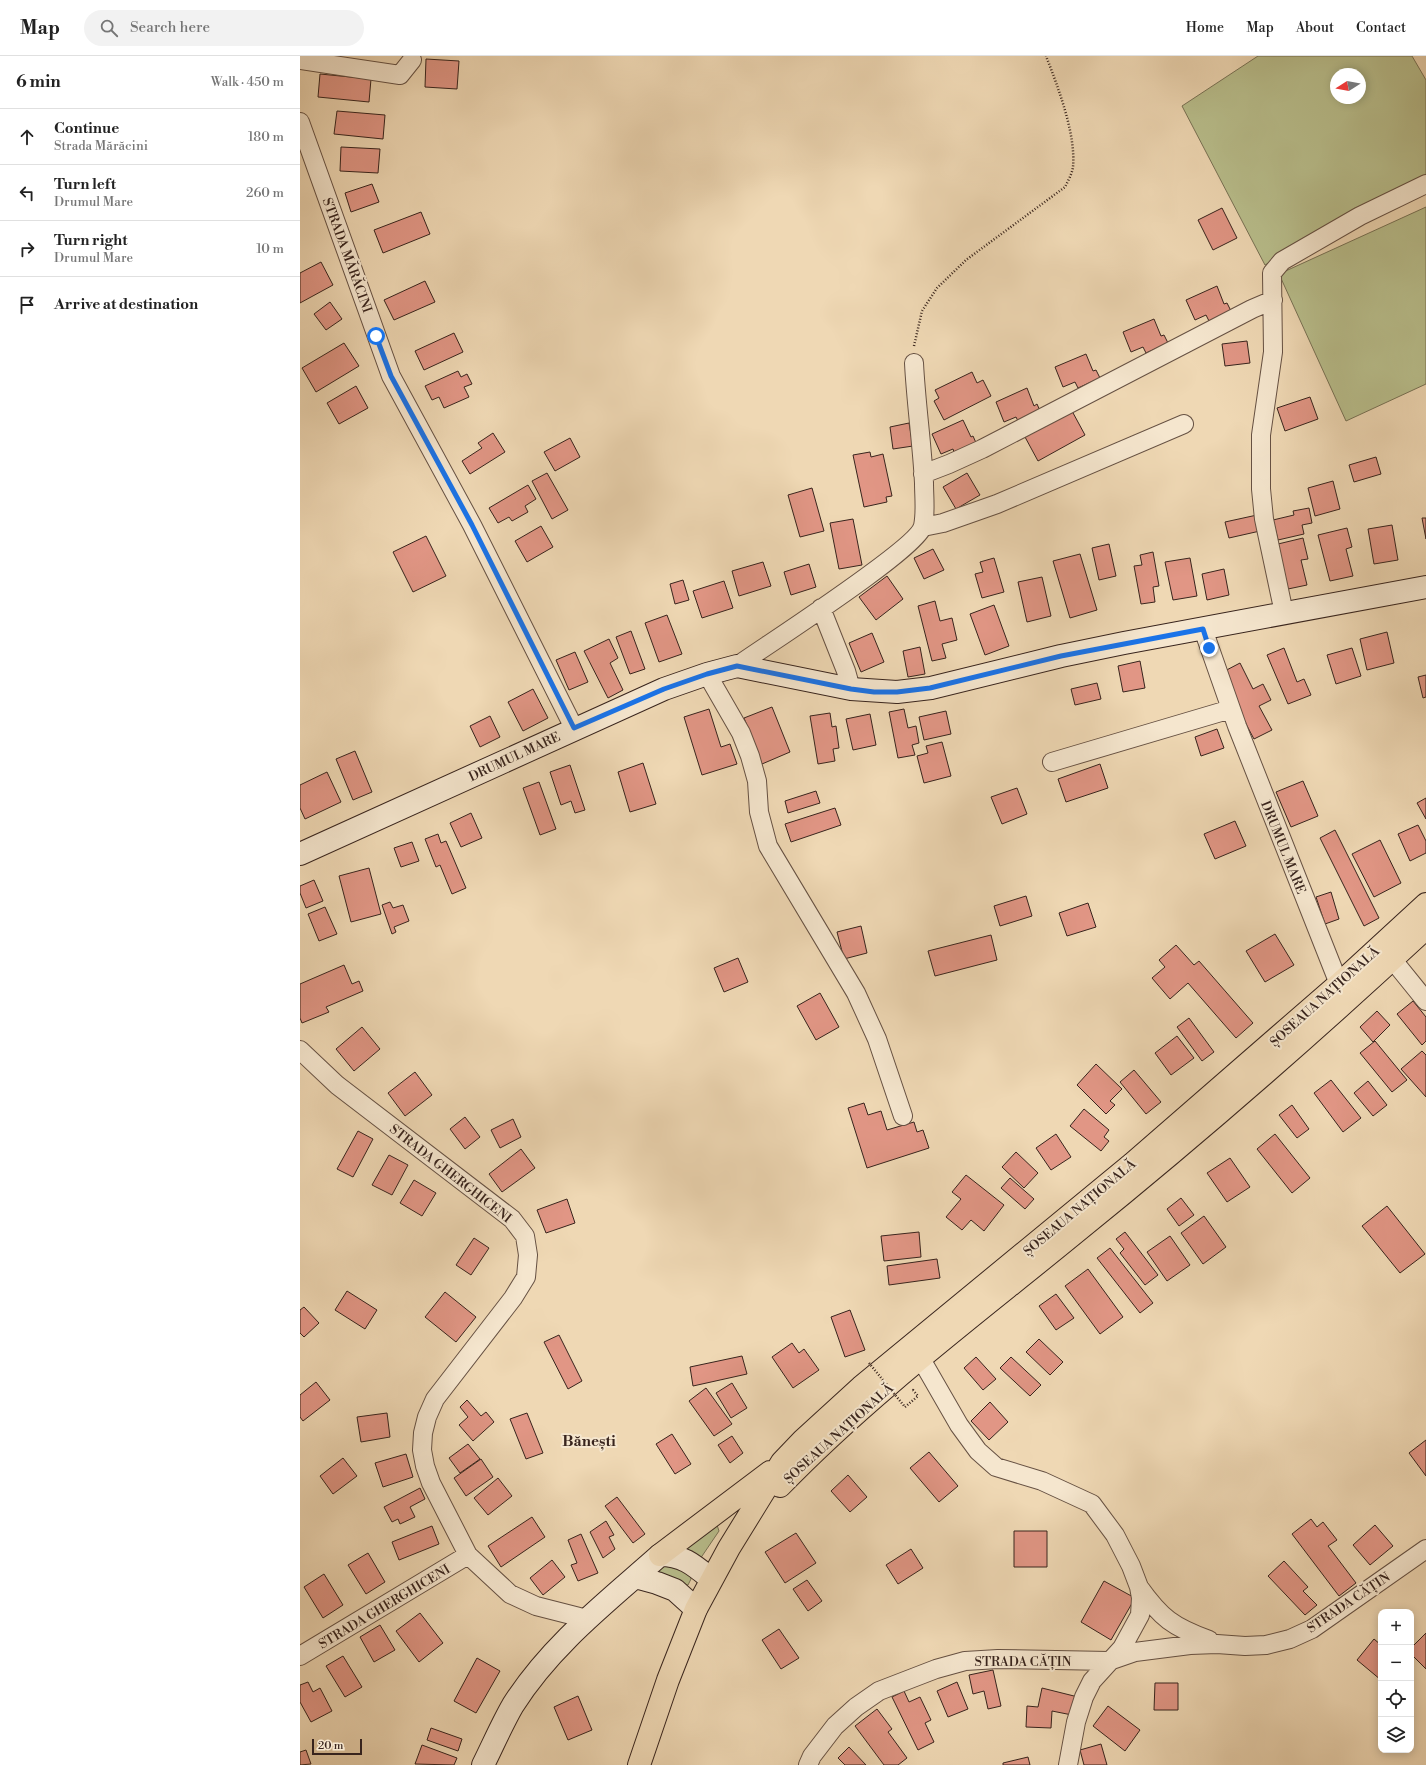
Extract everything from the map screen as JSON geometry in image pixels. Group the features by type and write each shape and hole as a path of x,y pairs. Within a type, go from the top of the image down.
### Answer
{"highway":[{"name":"ȘOSEAUA NAȚIONALĂ","path":"639,1765 668,1680 696,1609 711,1579 782,1462 861,1387 1132,1164 1339,984 1426,904"},
{"name":"ȘOSEAUA NAȚIONALĂ","path":"745,1521 793,1472 836,1432 921,1359 1143,1178 1242,1093 1426,928"},
{"path":"660,1555 782,1462"}],"street":[{"path":"300,60 400,75 412,60"},
{"name":"STRADA MĂRĂCINI","path":"300,122 391,376 472,525 574,728"},
{"path":"1284,613 1264,519 1260,489 1261,435 1273,352 1272,273 1282,261 1360,216 1426,184"},
{"path":"923,474 982,449 1273,300"},
{"path":"737,666 866,577 916,537 923,527 923,474 914,362"},
{"path":"923,527 943,523 997,504 1184,424"},
{"name":"DRUMUL MARE","path":"300,854 574,728 664,689 707,674 737,666 851,689 874,692 897,692 930,688 1061,656 1426,587"},
{"path":"821,608 832,633 851,689"},
{"name":"DRUMUL MARE","path":"1203,629 1231,709 1339,984"},
{"path":"707,674 741,733 750,756 757,781 759,812 768,846 856,993 876,1040 903,1116"},
{"path":"1052,762 1231,709"},
{"path":"1392,960 1426,1001"},
{"name":"STRADA GHERGHICENI","path":"300,1050 337,1085 512,1219 525,1236 528,1255 526,1277 513,1298 435,1399 427,1417 422,1434 422,1450 425,1466 431,1483 468,1555 510,1594 536,1606 587,1618"},
{"name":"STRADA CĂȚIN","path":"921,1359 958,1425 978,1451 996,1467 1042,1481 1092,1504 1114,1535 1131,1566 1139,1587 1141,1598 1140,1614 1122,1648 1108,1661 1092,1681 1084,1697 1076,1722 1068,1765"},
{"name":"STRADA CĂȚIN","path":"808,1765 812,1756 835,1726 856,1707 879,1691 936,1669 965,1661 998,1659 1108,1661 1135,1652 1190,1645 1266,1645 1290,1639 1312,1629 1426,1549"},
{"name":"STRADA GHERGHICENI","path":"300,1656 468,1555"},
{"path":"483,1765 514,1705 555,1651 587,1618 660,1555 672,1555 689,1562 711,1579"},
{"path":"635,1577 675,1590 696,1609"},
{"name":"STRADA CĂȚIN","path":"1139,1587 1153,1607 1179,1629 1217,1644"}],"path":[{"path":"914,362 914,342 922,311 937,288 966,260 1065,187 1073,169 1072,142 1055,80 1046,56"},
{"path":"869,1363 905,1407 918,1396 913,1390 908,1395"},
{"path":"896,1405 902,1400"}],"green space":[{"path":"1258,56 1412,56 1426,80 1426,179 1265,265 1182,106"},
{"path":"1426,207 1426,384 1346,421 1279,274"},
{"path":"717,1525 719,1531 698,1562 679,1549"},
{"path":"672,1565 690,1574 691,1579 688,1585 680,1585 658,1576 656,1568"}],"building":[{"path":"426,59 459,61 457,89 425,87"},
{"path":"320,74 371,79 369,102 318,97"},
{"path":"337,111 385,115 383,139 334,134"},
{"path":"341,147 380,149 378,173 340,171"},
{"path":"372,184 379,202 351,212 345,193"},
{"path":"1222,208 1237,238 1213,250 1198,220"},
{"path":"421,212 430,234 383,253 374,230"},
{"path":"321,262 333,285 300,303 300,273"},
{"path":"425,281 435,302 394,320 384,300"},
{"path":"1217,286 1224,304 1227,303 1231,311 1209,321 1206,315 1195,320 1186,300"},
{"path":"330,302 342,319 326,330 314,314"},
{"path":"1154,319 1161,336 1164,335 1168,343 1146,353 1143,347 1131,352 1123,332"},
{"path":"454,333 463,352 424,370 415,351"},
{"path":"1247,341 1250,363 1225,366 1222,344"},
{"path":"344,343 359,366 316,392 302,368"},
{"path":"1086,354 1093,371 1096,370 1100,378 1078,388 1075,382 1063,387 1055,367"},
{"path":"458,371 461,377 467,374 472,384 464,387 469,397 444,408 439,397 432,400 425,386"},
{"path":"972,372 977,383 983,380 991,396 944,420 934,401 939,398 935,390"},
{"path":"356,386 368,408 339,424 327,403"},
{"path":"1027,388 1034,406 1037,404 1041,413 1019,423 1016,417 1004,422 996,402"},
{"path":"1310,397 1318,419 1285,431 1277,408"},
{"path":"1072,411 1085,435 1038,461 1025,437"},
{"path":"963,420 971,437 973,436 977,445 955,455 953,449 941,454 932,434"},
{"path":"909,423 913,446 893,449 890,427"},
{"path":"493,433 505,452 470,474 462,461 482,448 478,443"},
{"path":"570,438 580,457 555,471 544,452"},
{"path":"870,452 871,457 883,454 892,496 886,497 887,502 864,507 853,455"},
{"path":"1376,457 1381,474 1354,482 1349,465"},
{"path":"547,473 568,510 552,519 532,481"},
{"path":"967,473 980,495 956,509 943,487"},
{"path":"1333,481 1340,509 1315,516 1308,488"},
{"path":"528,485 536,499 525,506 528,512 512,521 509,517 498,523 489,508"},
{"path":"812,488 824,531 800,537 788,495"},
{"path":"1309,508 1312,523 1302,525 1304,534 1278,540 1273,520 1294,515 1293,511"},
{"path":"1257,515 1260,531 1229,538 1225,522"},
{"path":"1422,518 1426,518 1426,539"},
{"path":"853,519 862,565 839,569 830,523"},
{"path":"1392,525 1398,560 1374,564 1368,529"},
{"path":"541,526 553,547 527,562 515,541"},
{"path":"1347,528 1352,547 1346,549 1353,576 1330,581 1318,535"},
{"path":"426,536 446,576 413,592 393,552"},
{"path":"1303,538 1308,559 1301,560 1307,585 1288,589 1278,544"},
{"path":"1109,544 1116,576 1099,580 1092,548"},
{"path":"933,549 944,570 924,579 914,558"},
{"path":"1153,552 1159,586 1153,587 1155,602 1141,604 1134,566 1142,565 1140,555"},
{"path":"1080,554 1097,610 1070,618 1053,561"},
{"path":"994,558 1004,592 982,598 975,574 983,572 980,562"},
{"path":"1190,558 1197,596 1173,600 1165,562"},
{"path":"763,562 771,586 739,596 732,571"},
{"path":"809,564 816,587 791,595 784,572"},
{"path":"1224,569 1229,595 1207,600 1202,574"},
{"path":"887,576 903,599 876,620 859,597"},
{"path":"1042,577 1051,616 1027,622 1018,582"},
{"path":"683,580 689,600 675,604 670,584"},
{"path":"724,581 733,608 702,618 693,591"},
{"path":"935,601 940,621 952,618 957,640 942,644 946,658 932,661 918,606"},
{"path":"994,605 1009,646 985,655 970,614"},
{"path":"667,615 682,654 659,662 645,623"},
{"path":"631,631 645,669 630,674 616,637"},
{"path":"1387,632 1394,663 1367,670 1360,639"},
{"path":"872,633 884,662 861,672 849,643"},
{"path":"609,639 618,658 610,663 623,690 608,698 584,651"},
{"path":"920,647 925,674 908,677 903,651"},
{"path":"1284,648 1297,682 1304,679 1311,695 1288,704 1267,655"},
{"path":"1352,648 1361,676 1336,684 1327,655"},
{"path":"575,652 588,682 569,690 556,660"},
{"path":"1140,661 1145,688 1123,692 1118,666"},
{"path":"1240,663 1253,689 1263,684 1271,700 1259,706 1272,730 1254,739 1219,674"},
{"path":"1426,675 1426,697 1423,698 1418,677"},
{"path":"1097,683 1101,699 1075,705 1071,689"},
{"path":"533,689 548,718 523,731 508,702"},
{"path":"772,707 790,752 762,764 744,718"},
{"path":"709,709 721,747 730,744 737,764 702,775 684,717"},
{"path":"904,709 908,728 916,726 919,743 912,745 915,755 898,758 889,712"},
{"path":"946,711 951,734 924,740 919,717"},
{"path":"830,713 832,727 836,726 839,748 833,749 835,761 818,764 810,716"},
{"path":"870,714 876,745 853,750 846,719"},
{"path":"490,716 500,737 480,747 470,726"},
{"path":"1217,729 1224,748 1201,756 1195,737"},
{"path":"942,742 951,776 924,783 917,756 928,753 926,746"},
{"path":"355,751 372,792 353,800 336,759"},
{"path":"643,763 656,804 630,812 618,772"},
{"path":"1100,764 1108,788 1066,802 1058,779"},
{"path":"570,765 585,810 575,813 571,801 561,805 550,772"},
{"path":"327,772 341,802 305,819 300,808 300,785"},
{"path":"1303,781 1318,816 1291,827 1276,792"},
{"path":"539,782 556,829 540,835 523,788"},
{"path":"1017,788 1027,814 1002,824 991,797"},
{"path":"816,791 820,803 788,813 785,801"},
{"path":"1426,798 1426,819 1417,803"},
{"path":"835,808 841,825 791,842 785,824"},
{"path":"471,813 482,838 461,847 450,823"},
{"path":"1235,821 1246,846 1215,859 1204,834"},
{"path":"1418,825 1426,841 1426,853 1410,861 1398,834"},
{"path":"1335,830 1379,918 1364,926 1320,838"},
{"path":"438,834 441,843 446,841 466,888 452,894 440,865 436,867 425,839"},
{"path":"1380,840 1401,883 1374,897 1352,854"},
{"path":"412,842 419,861 401,867 394,848"},
{"path":"369,868 381,914 351,922 339,876"},
{"path":"314,880 323,901 306,908 300,893 300,886"},
{"path":"1331,892 1339,919 1325,924 1316,897"},
{"path":"1026,896 1032,916 1000,926 994,906"},
{"path":"390,902 393,908 403,905 409,921 394,927 396,932 392,934 382,905"},
{"path":"1088,903 1096,927 1067,936 1059,913"},
{"path":"325,907 337,934 319,941 308,914"},
{"path":"861,926 867,953 844,959 837,932"},
{"path":"1275,934 1294,965 1265,982 1246,951"},
{"path":"991,935 997,960 935,976 928,951"},
{"path":"1176,945 1194,965 1199,961 1253,1023 1236,1038 1188,983 1170,999 1152,978 1165,967 1159,960"},
{"path":"738,958 748,982 724,992 714,968"},
{"path":"344,965 352,984 359,981 363,991 326,1007 329,1012 302,1023 300,1018 300,984"},
{"path":"820,993 839,1027 816,1040 797,1006"},
{"path":"1413,1001 1426,1017 1426,1041 1422,1045 1397,1014"},
{"path":"1377,1011 1390,1025 1373,1042 1360,1027"},
{"path":"1189,1018 1214,1052 1202,1061 1177,1027"},
{"path":"362,1027 380,1049 354,1071 336,1049"},
{"path":"1177,1036 1194,1058 1171,1075 1155,1053"},
{"path":"1375,1041 1407,1080 1392,1092 1360,1053"},
{"path":"1422,1051 1426,1055 1426,1097 1401,1069"},
{"path":"1096,1064 1122,1089 1110,1101 1115,1105 1106,1114 1077,1085"},
{"path":"1134,1070 1161,1102 1146,1114 1120,1082"},
{"path":"415,1072 432,1095 405,1116 388,1093"},
{"path":"1331,1080 1361,1118 1343,1132 1314,1093"},
{"path":"1368,1081 1387,1105 1373,1116 1354,1093"},
{"path":"864,1103 868,1115 881,1111 887,1130 914,1122 917,1132 923,1130 929,1148 867,1168 848,1108"},
{"path":"1292,1105 1309,1129 1297,1138 1279,1115"},
{"path":"1084,1109 1109,1130 1104,1137 1109,1141 1101,1151 1070,1126"},
{"path":"465,1117 480,1137 465,1149 450,1129"},
{"path":"513,1119 521,1137 500,1148 491,1130"},
{"path":"358,1131 373,1139 353,1177 337,1169"},
{"path":"1056,1134 1071,1157 1051,1170 1036,1148"},
{"path":"1275,1134 1310,1178 1292,1193 1257,1149"},
{"path":"521,1149 535,1168 502,1192 489,1174"},
{"path":"1016,1152 1038,1173 1024,1188 1002,1167"},
{"path":"389,1155 408,1165 392,1195 372,1185"},
{"path":"1230,1158 1250,1187 1227,1202 1207,1173"},
{"path":"966,1175 1004,1205 984,1231 971,1220 962,1230 946,1217 961,1199 952,1192"},
{"path":"1010,1178 1034,1199 1025,1209 1001,1188"},
{"path":"414,1180 436,1193 422,1216 400,1203"},
{"path":"1181,1198 1194,1215 1179,1226 1167,1209"},
{"path":"567,1199 575,1223 546,1233 537,1210"},
{"path":"1387,1206 1425,1254 1400,1273 1362,1226"},
{"path":"1204,1216 1226,1247 1203,1264 1181,1233"},
{"path":"919,1232 921,1257 884,1261 881,1236"},
{"path":"1125,1232 1158,1275 1145,1285 1120,1253 1124,1249 1116,1239"},
{"path":"1170,1236 1190,1265 1167,1281 1147,1252"},
{"path":"474,1238 489,1248 471,1275 456,1265"},
{"path":"1110,1248 1153,1303 1140,1313 1097,1258"},
{"path":"937,1259 940,1278 889,1285 887,1266"},
{"path":"1088,1269 1123,1317 1100,1334 1065,1286"},
{"path":"347,1291 377,1310 365,1329 335,1310"},
{"path":"445,1292 476,1317 456,1342 425,1317"},
{"path":"1056,1294 1074,1318 1056,1330 1039,1306"},
{"path":"304,1307 319,1323 304,1337 300,1333 300,1310"},
{"path":"850,1310 865,1350 845,1357 831,1317"},
{"path":"559,1335 582,1381 568,1389 544,1342"},
{"path":"1039,1339 1063,1362 1050,1375 1026,1352"},
{"path":"792,1343 799,1353 804,1349 819,1370 793,1388 772,1357"},
{"path":"742,1356 747,1374 693,1386 690,1367"},
{"path":"976,1357 996,1379 983,1390 964,1368"},
{"path":"1011,1357 1041,1385 1030,1396 1000,1368"},
{"path":"316,1382 330,1400 303,1421 300,1417 300,1395"},
{"path":"732,1383 747,1408 731,1418 716,1393"},
{"path":"706,1388 732,1424 714,1436 689,1401"},
{"path":"467,1400 481,1416 486,1412 494,1422 473,1441 459,1425 468,1417 460,1407"},
{"path":"990,1402 1008,1422 989,1440 971,1421"},
{"path":"387,1413 390,1437 361,1442 357,1417"},
{"path":"527,1413 543,1453 526,1459 510,1419"},
{"path":"672,1434 691,1464 675,1474 656,1444"},
{"path":"732,1436 743,1453 730,1463 718,1445"},
{"path":"1426,1440 1426,1476 1409,1453"},
{"path":"468,1444 480,1459 460,1473 449,1458"},
{"path":"929,1452 958,1486 939,1502 910,1468"},
{"path":"406,1454 413,1477 383,1487 375,1463"},
{"path":"343,1458 357,1476 333,1494 320,1476"},
{"path":"481,1459 493,1477 466,1496 454,1478"},
{"path":"848,1475 867,1497 850,1512 831,1491"},
{"path":"498,1478 512,1496 488,1515 474,1498"},
{"path":"420,1488 425,1499 410,1507 415,1517 400,1524 398,1519 392,1522 384,1507"},
{"path":"617,1497 645,1534 633,1543 605,1506"},
{"path":"532,1517 545,1537 501,1567 488,1546"},
{"path":"1311,1519 1317,1527 1323,1522 1337,1540 1328,1546 1356,1583 1339,1596 1292,1534"},
{"path":"606,1521 614,1535 609,1537 615,1549 603,1558 590,1532"},
{"path":"1375,1525 1393,1546 1370,1565 1353,1545"},
{"path":"432,1526 439,1544 399,1560 392,1542"},
{"path":"1014,1531 1047,1531 1047,1567 1014,1567"},
{"path":"796,1533 816,1563 785,1583 765,1552"},
{"path":"581,1534 598,1573 578,1581 571,1565 577,1563 568,1540"},
{"path":"911,1549 923,1568 898,1584 886,1565"},
{"path":"368,1553 385,1582 366,1594 348,1565"},
{"path":"552,1560 565,1577 543,1595 530,1578"},
{"path":"1284,1561 1308,1587 1303,1591 1317,1605 1305,1615 1268,1576"},
{"path":"324,1574 343,1605 323,1618 304,1587"},
{"path":"807,1580 822,1601 808,1611 793,1589"},
{"path":"1104,1581 1135,1598 1111,1640 1081,1622"},
{"path":"420,1613 443,1643 419,1662 396,1631"},
{"path":"380,1625 395,1650 374,1662 360,1637"},
{"path":"779,1629 799,1658 781,1669 762,1640"},
{"path":"1426,1633 1426,1669 1414,1657 1414,1645"},
{"path":"1374,1639 1378,1642 1378,1678 1357,1660"},
{"path":"343,1656 362,1687 345,1697 326,1666"},
{"path":"477,1658 500,1671 476,1713 454,1701"},
{"path":"993,1670 1001,1706 988,1709 984,1691 973,1694 969,1675"},
{"path":"308,1682 313,1692 320,1688 332,1711 311,1722 300,1702 300,1685"},
{"path":"957,1682 968,1709 948,1717 937,1691"},
{"path":"1155,1683 1178,1683 1178,1710 1154,1710"},
{"path":"1042,1688 1078,1697 1072,1715 1052,1711 1051,1728 1026,1727 1027,1706 1038,1707"},
{"path":"904,1691 909,1702 920,1697 931,1720 925,1723 934,1742 918,1750 892,1697"},
{"path":"578,1696 592,1730 568,1740 554,1707"},
{"path":"1108,1706 1140,1730 1125,1751 1093,1726"},
{"path":"877,1709 892,1729 888,1732 907,1758 898,1765 884,1765 855,1726"},
{"path":"431,1728 462,1739 458,1751 427,1740"},
{"path":"1101,1744 1107,1765 1084,1765 1080,1750"},
{"path":"422,1745 457,1758 454,1765 415,1764"},
{"path":"849,1747 866,1765 845,1765 838,1758"},
{"path":"306,1750 311,1764 300,1765 300,1752"},
{"path":"1028,1757 1030,1765 1003,1765 1003,1763"}],"district":[{"name":"Bănești","path":"589,1441"}],"route":[{"path":"376,336 391,376 472,525 574,728 664,689 707,674 737,666 851,689 874,692 897,692 930,688 977,678 1061,656 1203,629 1209,648"}]}
